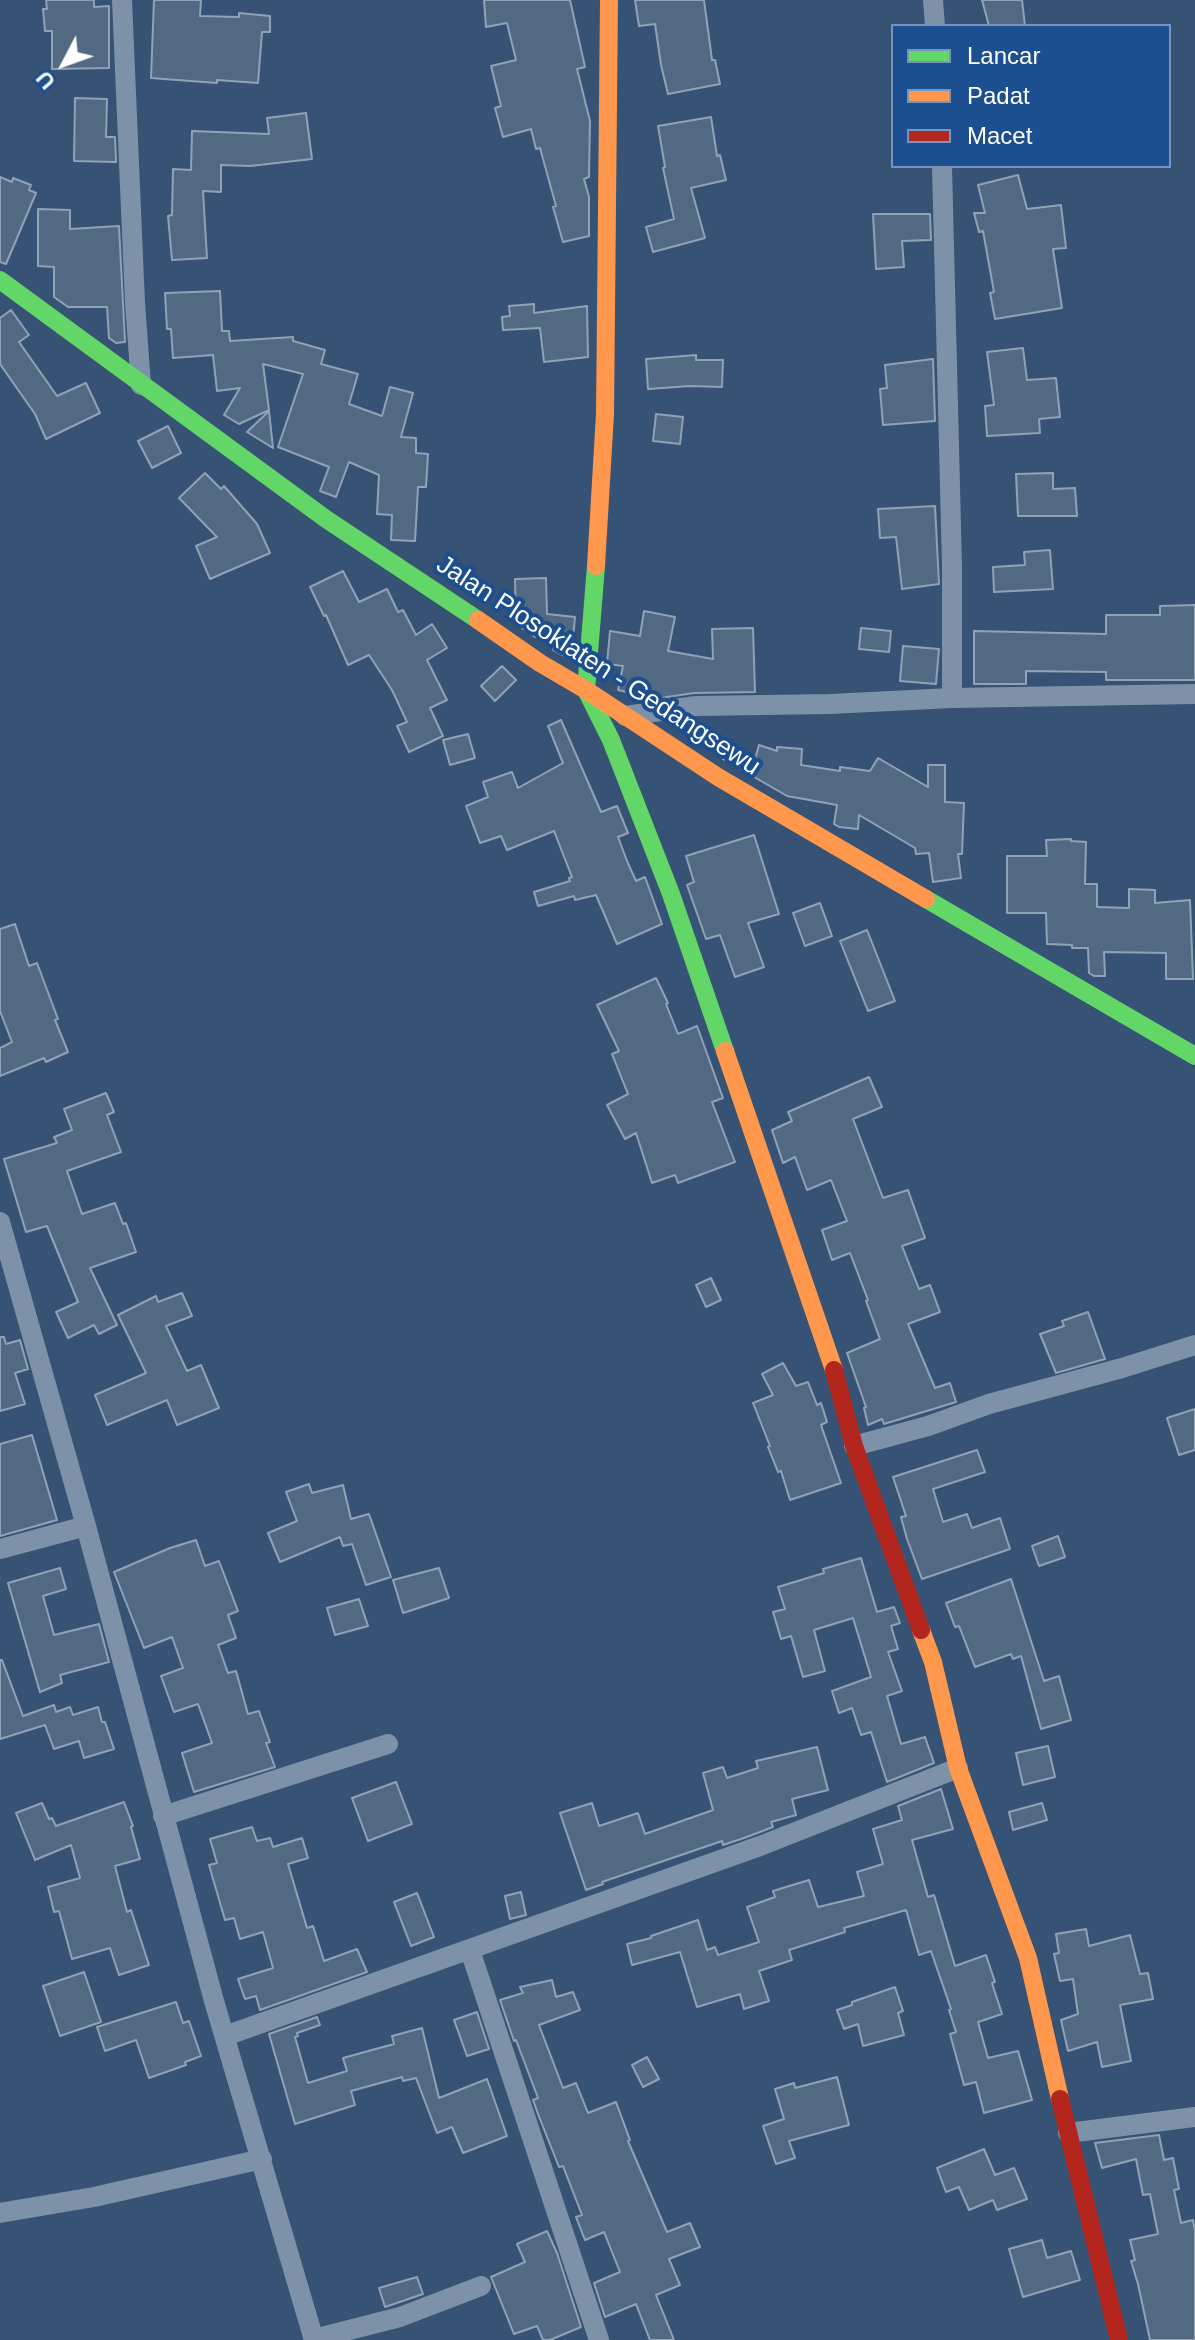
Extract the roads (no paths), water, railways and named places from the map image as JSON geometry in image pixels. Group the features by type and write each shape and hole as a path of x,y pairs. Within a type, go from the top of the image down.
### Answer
{"street":[{"path":"122,0 141,385"},
{"path":"609,0 605,414 586,690 611,740 671,894 806,1284 842,1395 854,1446 933,1662 958,1768 1028,1958 1119,2340"},
{"path":"933,0 935,24"},
{"path":"942,168 952,567 952,698"},
{"name":"Jalan Plosoklaten - Gedangsewu","path":"0,280 326,519 540,663 718,777 1195,1056"},
{"path":"625,716 696,706 1195,694"},
{"path":"0,1222 86,1526 163,1816 314,2340 400,2317 481,2286"},
{"path":"854,1446 1195,1345"},
{"path":"0,1549 86,1526"},
{"path":"163,1816 388,1744"},
{"path":"225,2036 760,1846 958,1768"},
{"path":"470,1950 599,2340"},
{"path":"1068,2133 1195,2117"},
{"path":"0,2213 94,2197 262,2159"}]}
